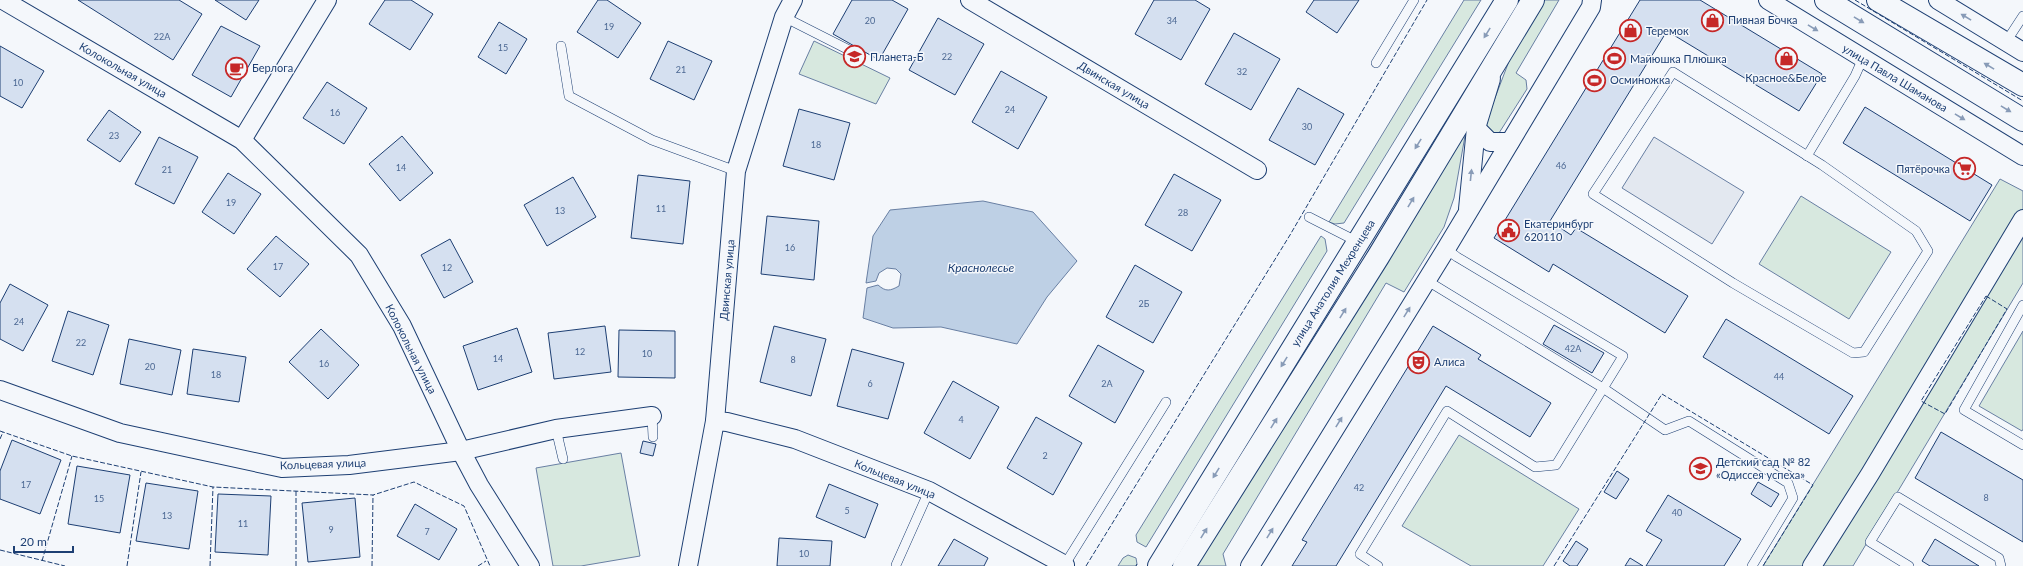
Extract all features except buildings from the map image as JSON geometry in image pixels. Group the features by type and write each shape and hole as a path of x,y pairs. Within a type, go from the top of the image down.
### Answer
{"street":[{"name":"Колокольная улица","path":"3,0 242,140 360,255 402,326 461,451 489,503 530,566"},
{"path":"242,140 328,0"},
{"name":"Двинская улица","path":"688,566 715,421 736,171 784,17 793,0"},
{"name":"Двинская улица","path":"970,0 1257,170"},
{"name":"улица Анатолия Мехренцева","path":"1159,566 1507,0"},
{"path":"1184,566 1378,257 1533,0"},
{"path":"1250,566 1446,249 1591,7 1592,0"},
{"name":"улица Павла Шаманова","path":"1768,0 2023,156"},
{"path":"1826,0 2023,120"},
{"path":"1878,0 2023,85"},
{"path":"1938,0 2023,52"},
{"path":"1467,213 1476,128 1497,59"},
{"path":"1476,128 1490,142 1510,142"},
{"path":"1812,566 1870,474 2023,219"},
{"name":"Кольцевая улица","path":"0,390 120,434 282,468 349,464 461,451 556,429 652,416"},
{"name":"Кольцевая улица","path":"715,421 727,422 795,439 929,491 1064,566"}],"lane":[{"path":"1376,63 1414,0"},
{"path":"2006,42 2023,16"},
{"path":"784,17 853,52"},
{"path":"561,46 569,96 652,140 736,171"},
{"path":"1807,156 1855,76 1863,58"},
{"path":"1673,72 1807,156 1916,231 1928,251 1864,352 1853,354 1734,283 1593,194 1673,72"},
{"path":"1309,218 1358,242"},
{"path":"1378,566 1360,554 1447,411 1535,467 1556,464 1623,356 1446,249"},
{"path":"1426,280 1603,388 1665,430 1689,422 1788,483 1793,498 1752,566"},
{"path":"2023,305 1964,410 2023,445"},
{"path":"1064,566 1166,402"},
{"path":"652,416 654,437"},
{"path":"556,429 563,459"},
{"path":"896,565 929,491"},
{"path":"1909,566 1870,542 1898,496 1999,558 2001,566"}],"shaded area":[{"path":"1464,0 1481,0 1344,223 1335,224 1329,222"},
{"path":"1540,0 1559,0 1516,73 1526,80 1527,89 1499,133 1492,133 1485,124 1519,35"},
{"path":"814,41 890,78 876,104 799,74"},
{"path":"1468,119 1454,198 1444,227 1404,292 1386,283 1223,554 1226,566 1197,566"},
{"path":"1654,137 1744,192 1712,244 1622,188"},
{"path":"2000,179 2023,191 2023,283 1853,566 1763,566"},
{"path":"1801,196 1891,252 1849,319 1759,264"},
{"path":"1321,236 1325,239 1327,251 1146,547 1137,542 1136,535"},
{"path":"2023,331 2023,429 2022,431 1979,406"},
{"path":"1459,435 1579,509 1543,566 1471,566 1402,526"},
{"path":"621,453 640,556 581,566 553,566 536,468"},
{"path":"1128,555 1136,558 1136,566 1118,566 1123,558"}],"water":[{"name":"Краснолесье","path":"983,201 1033,212 1077,261 1047,297 1017,344 941,327 893,328 863,318 867,288 878,285 883,289 888,290 899,286 901,274 896,269 887,268 879,273 876,281 866,283 873,236 890,210"}],"fence":[{"path":"1086,566 1290,235 1427,0"},
{"path":"1855,0 2023,101"},
{"path":"1986,296 2007,309 1945,414 1921,401 1986,296"},
{"path":"1554,566 1662,394 1813,485 1763,566"},
{"path":"0,431 72,456 213,487 373,495 414,482 464,506 490,566"},
{"path":"0,439 3,432"},
{"path":"42,561 72,456"},
{"path":"127,566 141,472"},
{"path":"210,566 213,487"},
{"path":"296,491 296,566"},
{"path":"372,566 373,495"},
{"path":"0,550 65,566"},
{"path":"478,566 486,561"}],"place":[{"name":"Пивная Бочка","path":"1713,20"},
{"name":"Теремок","path":"1630,31"},
{"name":"Планета-Б","path":"854,57"},
{"name":"Красное&Белое","path":"1786,58"},
{"name":"Майюшка Плюшка","path":"1615,59"},
{"name":"Берлога","path":"237,68"},
{"name":"Осминожка","path":"1595,80"},
{"name":"Пятёрочка","path":"1965,169"},
{"name":"Екатеринбург 620110","path":"1508,230"},
{"name":"Алиса","path":"1419,362"},
{"name":"Детский сад № 82 «Одиссея успеха»","path":"1700,468"}]}
